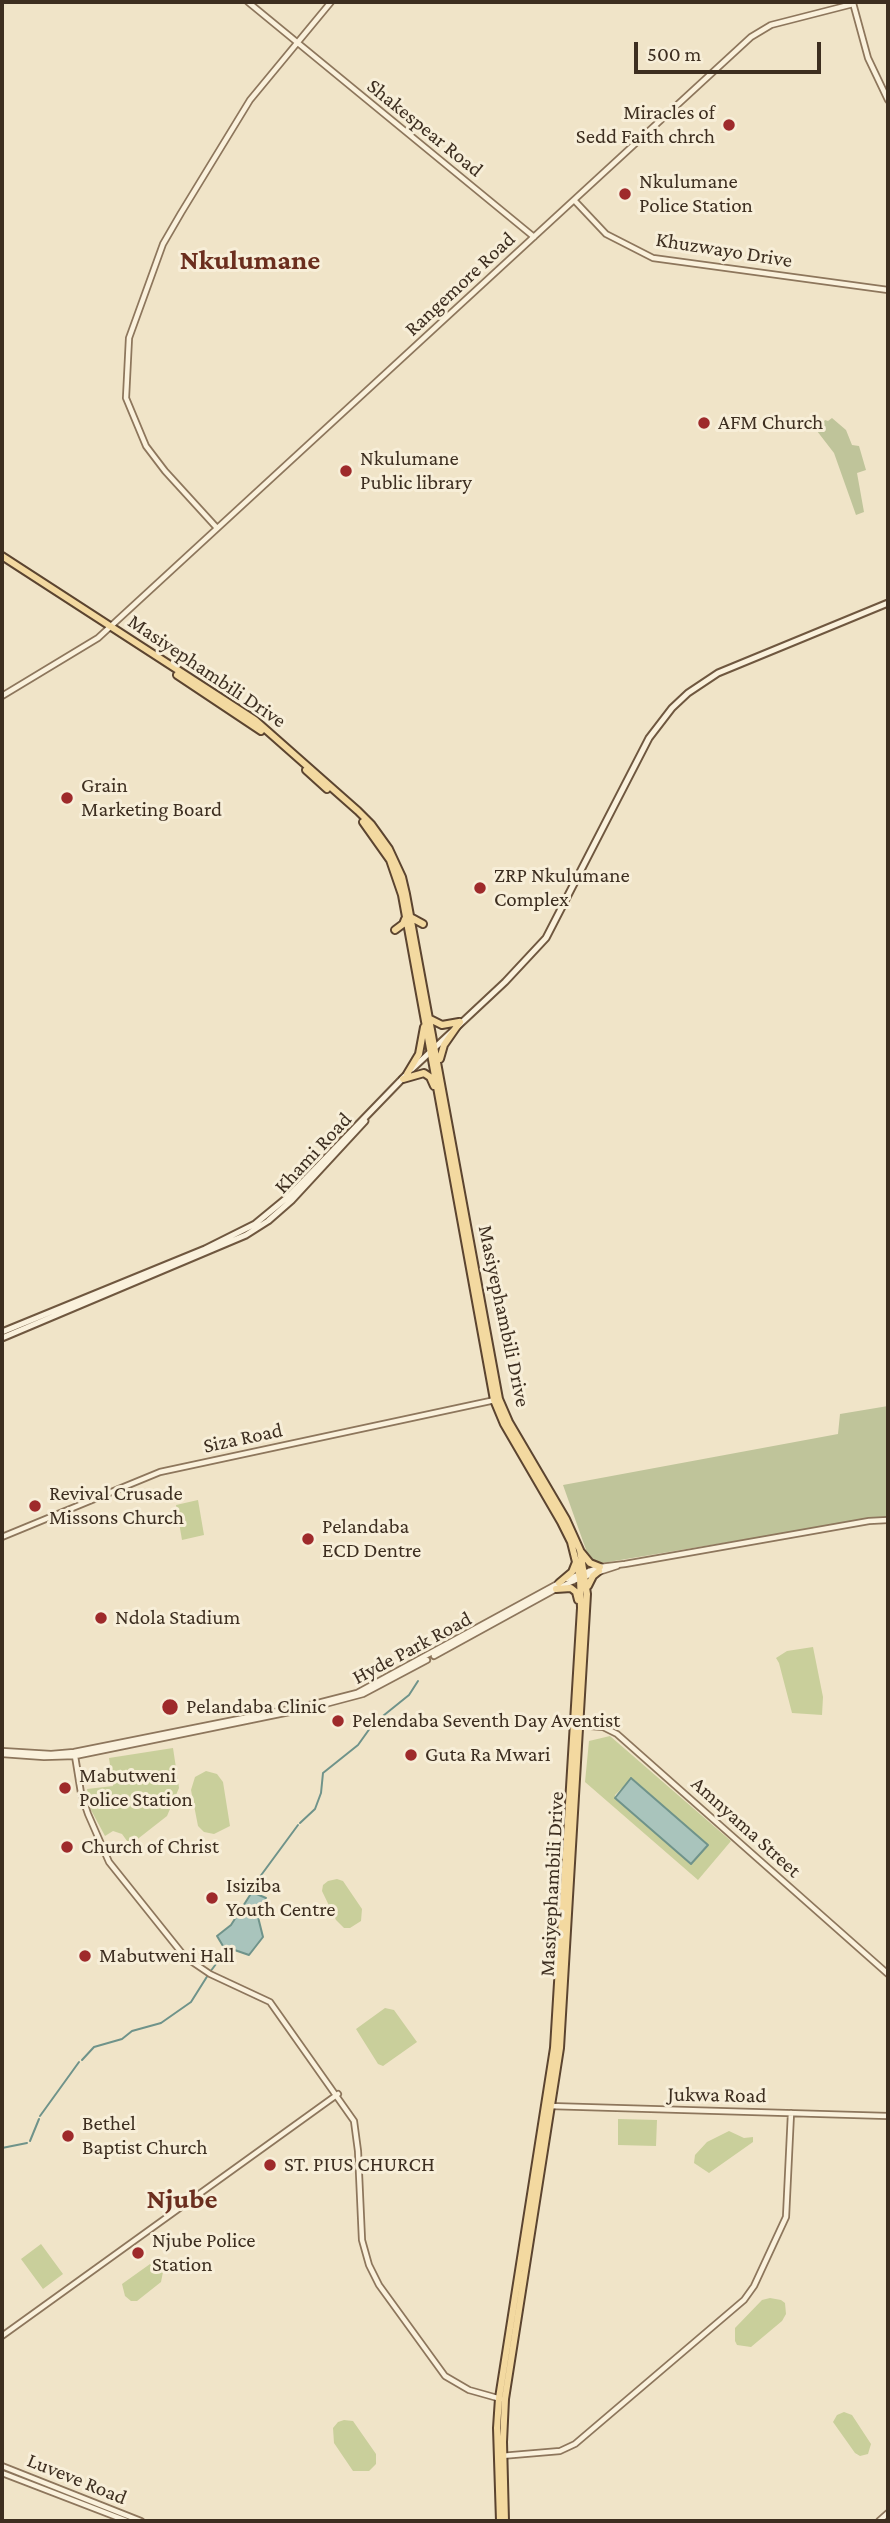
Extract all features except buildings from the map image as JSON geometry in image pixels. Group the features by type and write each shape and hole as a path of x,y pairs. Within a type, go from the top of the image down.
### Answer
{"main road":[{"name":"Masiyephambili Drive","path":"2,556 109,628 255,720 358,811 380,836 394,858 404,883 433,1048 438,1094 497,1399 504,1424 561,1522 587,1586 560,2048 502,2399 500,2521"},
{"name":"Khami Road","path":"2,1335 247,1235 268,1221 292,1200 433,1048 505,982 546,938 649,738 672,708 704,681 718,673 888,603"},
{"path":"408,916 424,924 412,935 396,929 408,916"},
{"path":"405,1077 419,1054 427,1018 442,1025 460,1022"},
{"path":"440,1071 440,1056 444,1045 460,1022"},
{"name":"Masiyephambili Drive","path":"433,1048 440,1071 497,1399 566,1519 580,1550 582,1574 579,1723"},
{"path":"405,1077 419,1073 428,1074 438,1094"},
{"path":"580,1550 590,1563 600,1569 587,1586"},
{"path":"558,1586 573,1570 576,1560"},
{"path":"558,1586 573,1589 581,1608"},
{"name":"Masiyephambili Drive","path":"501,2456 505,2521"}],"street":[{"name":"Shakespear Road","path":"248,2 534,237"},
{"path":"217,528 146,446 126,398 128,345 148,281 170,230 250,100 331,2"},
{"path":"853,3 869,58 888,100"},
{"name":"Rangemore Road","path":"2,696 88,645 109,628 757,33 771,25 853,3"},
{"name":"Khuzwayo Drive","path":"574,200 606,234 653,257 888,290"},
{"name":"Siza Road","path":"2,1537 160,1472 497,1399"},
{"name":"Hyde Park Road","path":"2,1753 74,1752 357,1693 582,1574 869,1521 888,1520"},
{"name":"Hyde Park Road","path":"2,1753 44,1758 75,1756 358,1696 558,1586"},
{"name":"Amnyama Street","path":"579,1723 608,1728 626,1741 888,1974"},
{"path":"75,1756 85,1804 109,1862 185,1957 210,1974 270,2002 338,2094 354,2121 361,2231 365,2256 375,2277 445,2376 469,2390 502,2399"},
{"path":"2,2336 338,2094"},
{"name":"Jukwa Road","path":"549,2106 888,2116"},
{"path":"501,2456 560,2451 575,2444 744,2300 754,2286 786,2217 791,2113"},
{"name":"Luveve Road","path":"2,2466 141,2521"},
{"name":"Luveve Road","path":"2,2473 127,2521"},
{"path":"879,2521 888,2514"}],"green space":[{"path":"832,418 846,430 852,445 859,446 866,470 857,473 864,512 856,515 834,453 817,431 825,420"},
{"path":"888,1406 888,1518 880,1517 596,1564 590,1561 563,1485 838,1434 840,1414"},
{"path":"198,1500 204,1535 182,1540 176,1505"},
{"path":"813,1647 823,1697 822,1715 792,1713 776,1658 787,1651"},
{"path":"610,1736 731,1841 698,1880 585,1782 589,1741","holes":["632,1778 707,1845 691,1864 615,1798 615,1795"]},
{"path":"173,1748 179,1788 167,1816 130,1845 122,1834 113,1831 105,1836 91,1810 87,1789 113,1786 109,1758"},
{"path":"206,1771 217,1774 223,1782 230,1826 214,1834 204,1832 198,1826 191,1790 195,1777"},
{"path":"328,1881 343,1881 362,1909 361,1921 350,1928 344,1928 336,1920 322,1891 323,1885"},
{"path":"385,2008 394,2010 417,2042 383,2066 378,2064 356,2029"},
{"path":"618,2119 657,2120 656,2146 618,2145"},
{"path":"729,2131 744,2138 753,2137 753,2142 709,2173 694,2163 695,2155 707,2142"},
{"path":"41,2244 63,2274 43,2289 21,2259"},
{"path":"150,2264 156,2265 163,2272 161,2282 137,2301 131,2301 125,2296 122,2284"},
{"path":"770,2298 785,2303 786,2314 782,2321 751,2347 737,2345 735,2328 762,2300"},
{"path":"844,2412 852,2415 871,2444 868,2454 860,2456 855,2453 833,2422 837,2415"},
{"path":"344,2420 353,2421 376,2454 376,2464 369,2471 353,2471 334,2443 333,2428"}],"water":[{"path":"631,1778 708,1845 691,1864 615,1798"},
{"path":"252,1892 266,1898 264,1906 257,1913 263,1937 249,1955 223,1946 217,1936 231,1925"}],"waterway":[{"path":"300,1823 315,1809 321,1793 323,1773 358,1745 373,1724 409,1695 418,1681"},
{"path":"253,1893 259,1878 298,1825"},
{"path":"210,1972 228,1948"},
{"path":"82,2060 94,2047 122,2039 132,2031 161,2023 191,2002 208,1975"},
{"path":"40,2116 79,2062"},
{"path":"30,2141 39,2119"},
{"path":"2,2148 27,2143"}],"place":[{"name":"Miracles of Sedd Faith chrch","path":"729,125"},
{"name":"Nkulumane Police Station","path":"625,194"},
{"name":"AFM Church","path":"704,423"},
{"name":"Nkulumane Public library","path":"346,471"},
{"name":"Grain Marketing Board","path":"67,798"},
{"name":"ZRP Nkulumane Complex","path":"480,888"},
{"name":"Revival Crusade Missons Church","path":"35,1506"},
{"name":"Pelandaba ECD Dentre","path":"308,1539"},
{"name":"Ndola Stadium","path":"101,1618"},
{"name":"Pelandaba Clinic","path":"170,1707"},
{"name":"Pelendaba Seventh Day Aventist","path":"338,1721"},
{"name":"Guta Ra Mwari","path":"411,1755"},
{"name":"Mabutweni Police Station","path":"65,1788"},
{"name":"Church of Christ","path":"67,1847"},
{"name":"Isiziba Youth Centre","path":"212,1898"},
{"name":"Mabutweni Hall","path":"85,1956"},
{"name":"Bethel Baptist Church","path":"68,2136"},
{"name":"ST. PIUS CHURCH","path":"270,2165"},
{"name":"Njube Police Station","path":"138,2253"}],"district":[{"name":"Nkulumane","path":"250,260"},
{"name":"Njube","path":"182,2199"}]}
